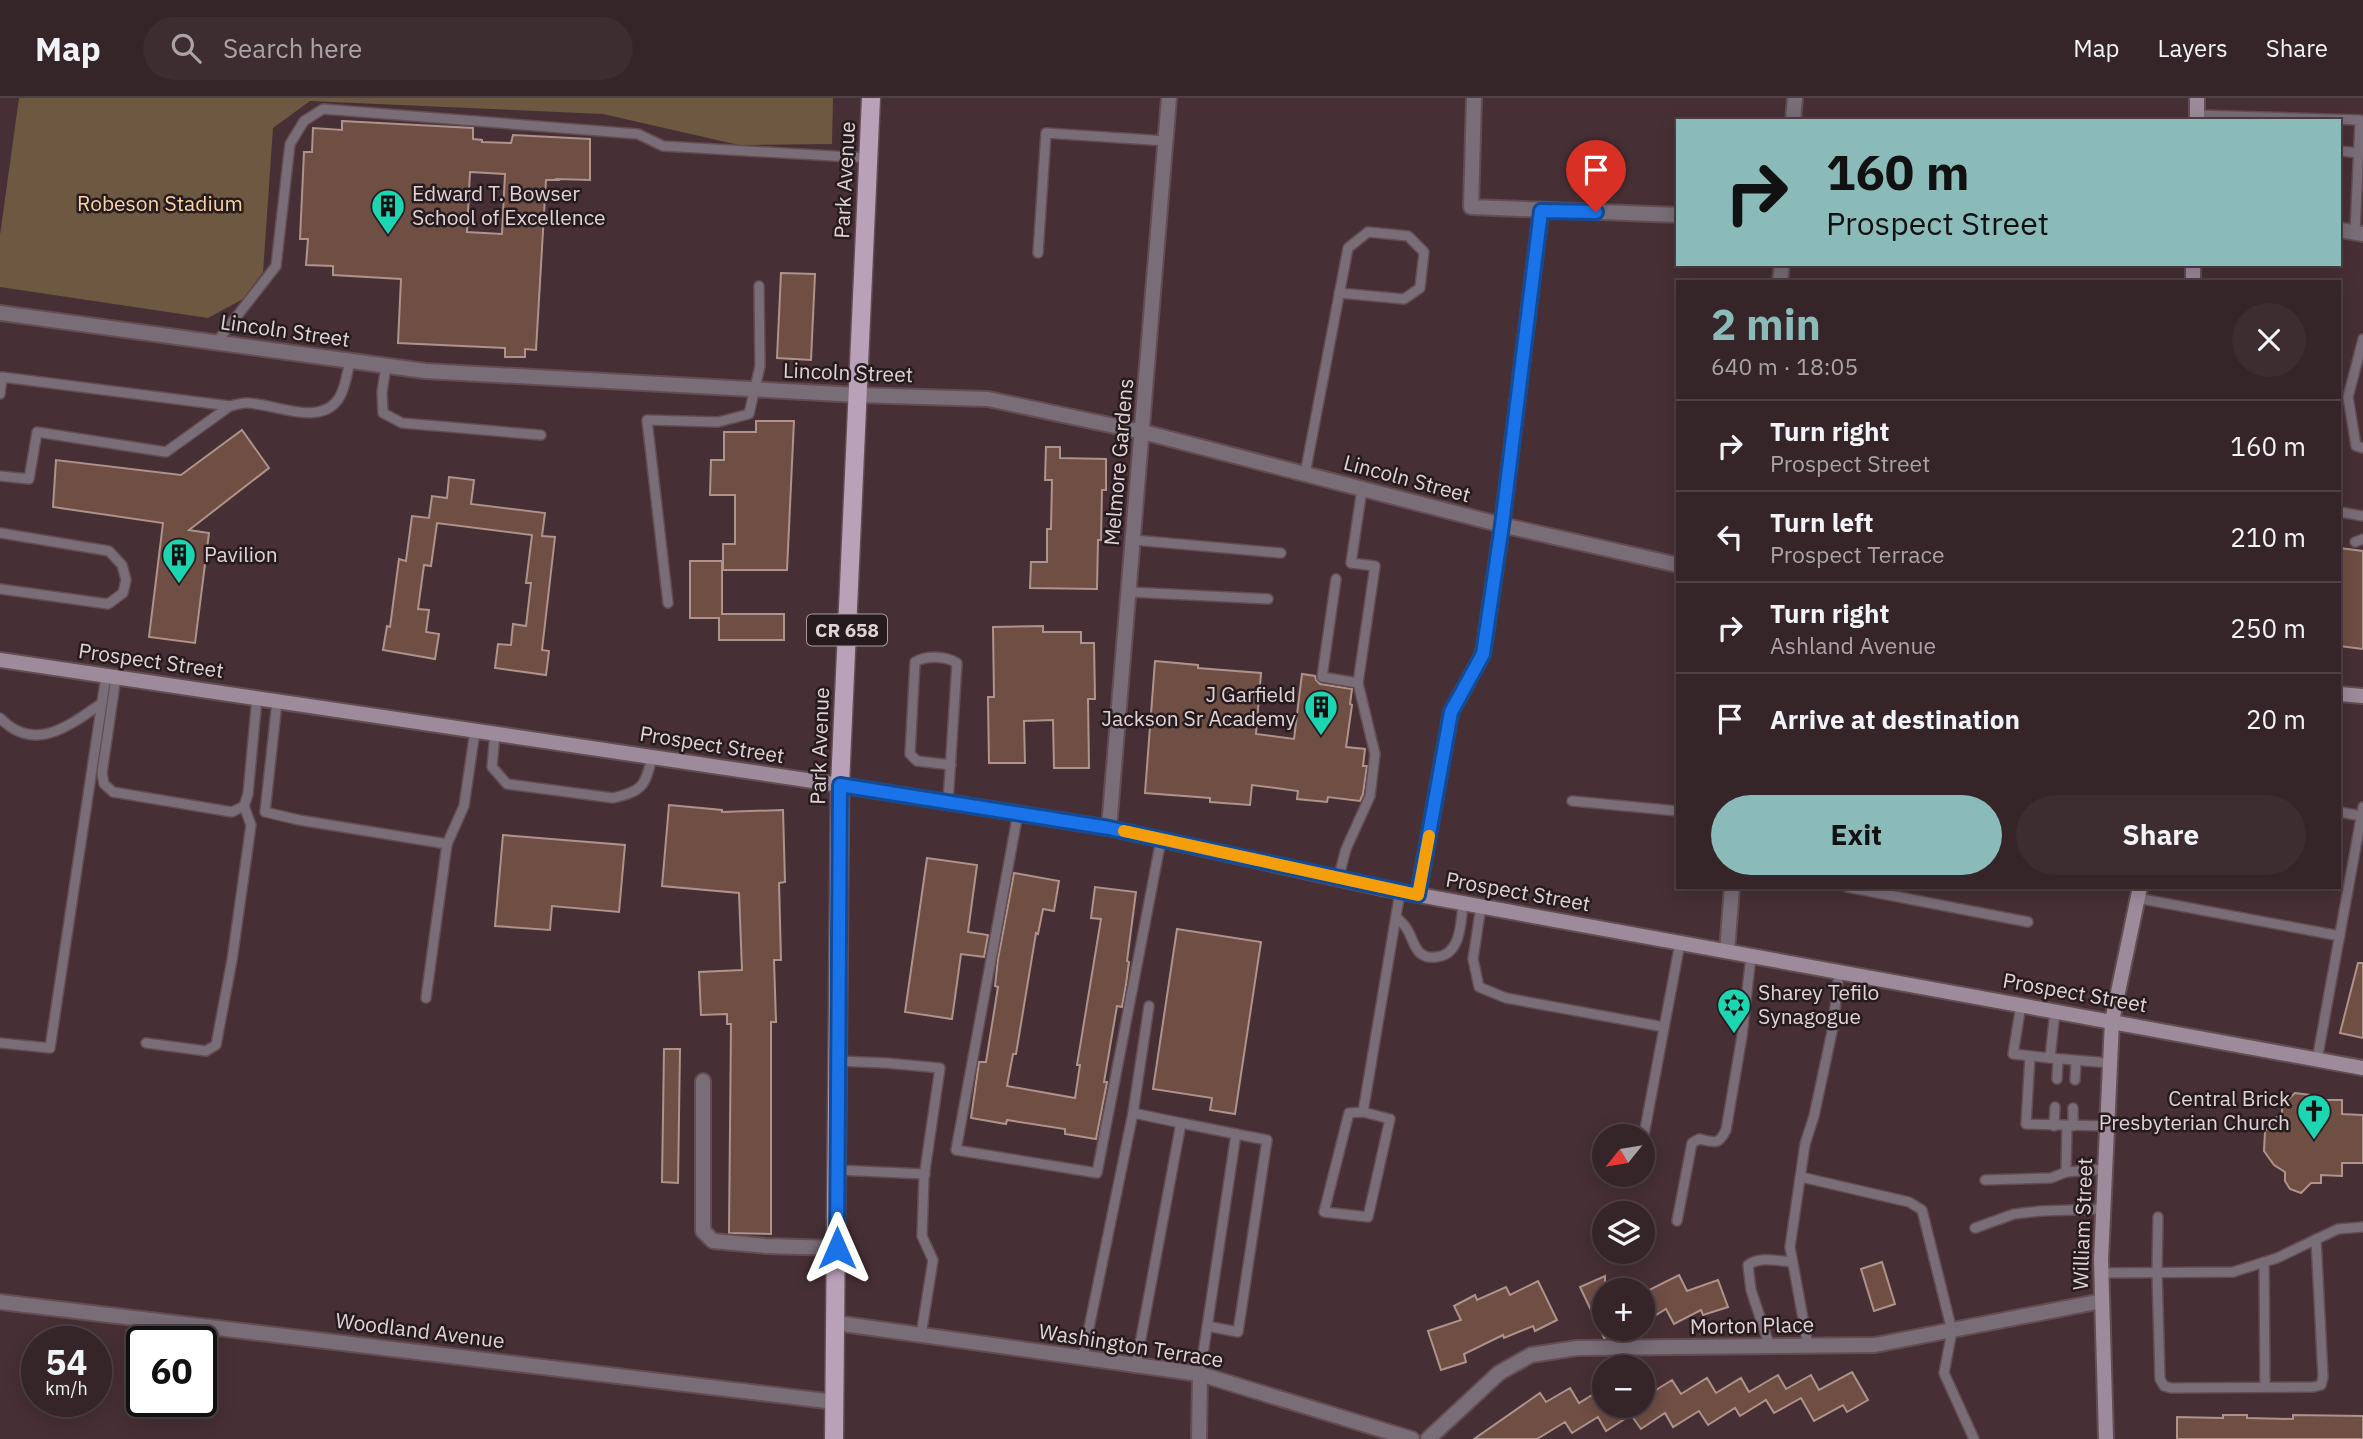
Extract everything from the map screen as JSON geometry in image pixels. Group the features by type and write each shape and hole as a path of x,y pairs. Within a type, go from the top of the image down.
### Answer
{"main road":[{"name":"Park Avenue","path":"834,1439 840,785 868,158 867,99"}],"street":[{"name":"Melmore Gardens","path":"1109,828 1169,98"},
{"path":"1474,98 1471,207 1676,215"},
{"path":"1793,119 1795,98"},
{"path":"2197,98 2197,118"},
{"path":"1418,895 1451,712 1483,654 1541,211"},
{"path":"2341,230 2359,233"},
{"name":"Lincoln Street","path":"0,313 439,372 858,395 988,399 1143,432 1502,525 1676,565"},
{"name":"Prospect Street","path":"0,660 840,785 1109,828 1400,892 2363,1068"},
{"path":"2341,694 2363,696"},
{"path":"1727,951 1732,889"},
{"name":"William Street","path":"2106,1439 2101,1273 2112,1021 2138,893"},
{"path":"703,1081 703,1231 713,1241 766,1247 837,1248"},
{"name":"Morton Place","path":"1428,1439 1499,1373 1531,1355 1577,1348 1875,1345 2102,1301"},
{"name":"Woodland Avenue","path":"0,1302 835,1402"},
{"name":"Washington Terrace","path":"836,1324 1084,1352 1136,1365 1200,1374 1412,1439"},
{"path":"1199,1439 1200,1374"}],"lane":[{"path":"216,343 276,266 290,144 304,121 323,109 638,134 663,146 868,158"},
{"path":"2197,118 2278,119"},
{"path":"2341,120 2360,120 2359,233"},
{"path":"1038,253 1045,133 1166,141"},
{"path":"2341,151 2359,153"},
{"path":"1305,474 1339,293 1348,248 1368,232 1408,236 1424,252 1420,288 1404,299 1339,293"},
{"path":"668,603 647,420 718,422 749,414 760,366 759,286"},
{"path":"2363,339 2348,397 2356,446 2363,448"},
{"path":"0,476 29,479 37,432 166,452 230,406 244,402 301,412 320,412 331,408 340,397 350,361"},
{"path":"386,366 382,392 383,413 402,423 541,435"},
{"path":"0,394 2,377 230,406"},
{"path":"1338,878 1346,849 1370,796 1375,754 1359,683 1375,566 1351,563 1362,489"},
{"path":"2341,512 2363,516"},
{"path":"0,533 108,551 122,565 125,580 123,593 108,604 0,589"},
{"path":"1134,540 1281,553"},
{"path":"1336,579 1322,677 1359,683"},
{"path":"1130,592 1268,599"},
{"path":"948,803 951,765 957,663 950,659 922,657 915,662 911,754 917,761 951,765"},
{"path":"0,1043 50,1048 102,703 111,677"},
{"path":"111,677 102,773 104,785 114,792 232,812 244,806"},
{"path":"146,1043 206,1051 216,1045 232,960 251,825 244,806 248,794 257,698"},
{"path":"277,702 265,812 447,844"},
{"path":"0,718 7,726 29,734 50,735 102,703"},
{"path":"426,998 447,844 464,806 475,731"},
{"path":"495,733 492,767 507,784 613,798 640,788 646,780 652,757"},
{"path":"1572,801 1676,811"},
{"path":"2317,1060 2362,812 2341,812"},
{"path":"1018,813 957,1150 1097,1173 1161,839"},
{"path":"1857,889 2028,922"},
{"path":"1363,1112 1400,892"},
{"path":"2138,893 2340,936"},
{"path":"1396,917 1406,928 1421,954 1429,958 1444,956 1454,948 1460,933 1463,903"},
{"path":"1481,906 1472,959 1479,986 1506,998 1664,1027"},
{"path":"1646,1124 1680,943"},
{"path":"1676,1221 1692,1143 1699,1139 1716,1143 1726,1130 1742,1036 1751,956"},
{"path":"1808,1346 1790,1247 1805,1144 1831,1040 1839,972"},
{"path":"2021,1005 2013,1054 2110,1063"},
{"path":"1084,1352 1133,1113 1149,1006"},
{"path":"2055,1012 2054,1058 2057,1079"},
{"path":"2030,1056 2026,1124 2108,1126"},
{"path":"838,1061 940,1068 925,1174 922,1236 933,1260 921,1335"},
{"path":"2075,1080 2076,1061"},
{"path":"2054,1126 2055,1107"},
{"path":"2066,1172 2073,1108"},
{"path":"1363,1112 1390,1119 1368,1217 1324,1212 1349,1113 1363,1112"},
{"path":"1133,1113 1267,1140 1238,1332 1207,1326"},
{"path":"1136,1365 1181,1123"},
{"path":"1200,1374 1236,1134"},
{"path":"1986,1180 2051,1178 2066,1172 2106,1169"},
{"path":"837,1170 925,1174"},
{"path":"1801,1177 1909,1202 1922,1210 1952,1331 1944,1374 1974,1439"},
{"path":"1975,1228 2014,1214 2104,1209"},
{"path":"2158,1217 2160,1378 2164,1385 2171,1388 2321,1385 2323,1377 2316,1240"},
{"path":"2101,1273 2233,1272 2264,1262 2338,1230 2363,1227"},
{"path":"1770,1347 1751,1290 1748,1265 1753,1261 1767,1260 1792,1262"},
{"path":"2264,1262 2265,1386"}],"green space":[{"name":"Robeson Stadium","path":"19,98 833,98 832,144 739,145 603,114 310,101 273,128 263,272 243,299 208,318 0,287 0,235"}],"building":[{"name":"Edward T. Bowser School of Excellence","path":"342,121 473,128 473,139 482,142 511,143 513,135 590,139 590,180 546,180 536,350 525,349 525,357 505,357 505,348 398,343 401,279 333,275 333,266 306,265 308,239 300,239 304,152 312,152 313,128 342,130","holes":["470,172 505,174 502,234 467,232"]},
{"path":"781,273 815,274 811,360 777,358"},
{"path":"756,421 794,421 787,570 723,570 723,544 735,544 735,495 710,495 711,460 724,460 724,432 756,432"},
{"name":"Pavilion","path":"242,430 269,468 189,530 209,533 195,643 149,637 163,523 53,507 56,460 181,475"},
{"path":"1046,447 1060,447 1060,458 1106,459 1106,490 1102,490 1101,540 1098,540 1097,589 1030,588 1031,562 1047,562 1047,529 1051,529 1052,480 1045,480"},
{"path":"449,477 474,480 471,504 545,513 542,536 555,537 542,650 549,651 546,675 495,668 498,644 511,645 513,624 526,626 531,583 526,583 532,535 437,523 431,566 424,565 418,609 429,610 426,632 439,634 435,659 383,650 387,626 390,627 399,559 406,561 412,516 429,518 432,496 447,498"},
{"path":"2341,548 2363,551 2363,649 2341,646"},
{"path":"690,561 722,561 722,614 784,614 784,640 719,640 719,618 690,618"},
{"path":"1043,626 1043,632 1081,632 1081,643 1094,643 1095,699 1088,699 1089,768 1054,768 1053,720 1024,721 1025,763 989,763 988,697 994,697 993,627"},
{"path":"1155,661 1198,665 1198,668 1261,673 1256,734 1294,739 1302,674 1315,676 1320,684 1352,689 1346,747 1365,749 1363,766 1367,766 1360,801 1328,797 1327,802 1297,799 1298,791 1252,785 1250,805 1210,802 1210,798 1145,793"},
{"path":"669,805 722,812 783,810 785,882 779,883 781,960 774,960 776,1022 771,1022 771,1234 729,1233 731,1024 727,1024 727,1014 701,1015 699,972 742,970 739,893 662,886"},
{"path":"503,835 625,845 619,912 552,906 550,930 495,926"},
{"path":"927,858 977,865 968,932 988,935 984,957 961,954 952,1019 905,1012"},
{"path":"1014,873 1059,881 1054,911 1043,909 1038,934 1036,933 1016,1054 1013,1054 1007,1086 1075,1098 1080,1065 1077,1065 1101,919 1091,918 1095,887 1136,892 1126,984 1122,1007 1117,1006 1096,1139 1065,1134 1065,1129 1007,1120 1006,1124 971,1118 979,1062 986,1062 998,987 995,986 998,959"},
{"path":"1177,929 1261,942 1235,1114 1210,1110 1212,1098 1153,1089"},
{"path":"2358,963 2363,963 2363,1038 2340,1033"},
{"path":"664,1049 680,1049 678,1183 662,1182"},
{"name":"Central Brick Presbyterian Church","path":"2295,1093 2319,1096 2318,1100 2342,1100 2342,1114 2363,1115 2363,1163 2342,1163 2342,1176 2321,1175 2321,1183 2311,1183 2301,1193 2290,1189 2285,1181 2285,1172 2274,1165 2264,1151 2265,1131 2275,1118 2282,1115 2282,1105"},
{"path":"1882,1262 1895,1304 1874,1311 1861,1269"},
{"path":"1679,1275 1687,1291 1718,1280 1728,1307 1703,1315 1701,1310 1674,1324 1666,1309 1655,1316 1655,1287"},
{"path":"1538,1281 1557,1320 1535,1331 1533,1326 1504,1338 1503,1335 1464,1354 1466,1362 1441,1370 1428,1331 1461,1320 1454,1306 1475,1295 1477,1300 1506,1287 1510,1295"},
{"path":"1592,1282 1592,1312 1580,1287"},
{"path":"1852,1372 1868,1400 1847,1412 1843,1405 1814,1421 1801,1398 1774,1413 1766,1400 1740,1416 1735,1408 1708,1425 1699,1411 1673,1427 1665,1413 1641,1429 1633,1418 1655,1418 1655,1391 1672,1380 1681,1394 1707,1378 1716,1393 1741,1378 1749,1392 1778,1375 1786,1389 1811,1375 1819,1390"},
{"path":"1570,1388 1579,1403 1592,1395 1592,1418 1596,1418 1572,1433 1565,1422 1537,1439 1474,1439 1540,1393 1546,1402"},
{"path":"2223,1415 2293,1419 2293,1415 2363,1416 2363,1439 2177,1439 2177,1417 2223,1418"},
{"path":"1599,1418 1626,1418 1606,1431"}],"slow traffic":[{"path":"1124,831 1418,895 1429,836"}],"place":[{"name":"Edward T. Bowser School of Excellence","path":"388,236"},
{"name":"Pavilion","path":"179,585"},
{"name":"J Garfield Jackson Sr Academy","path":"1321,737"},
{"name":"Sharey Tefilo Synagogue","path":"1734,1035"},
{"name":"Central Brick Presbyterian Church","path":"2314,1141"}],"route":[{"path":"837,1248 840,785 1109,828 1418,895 1451,712 1483,654 1541,211 1596,212"}]}
